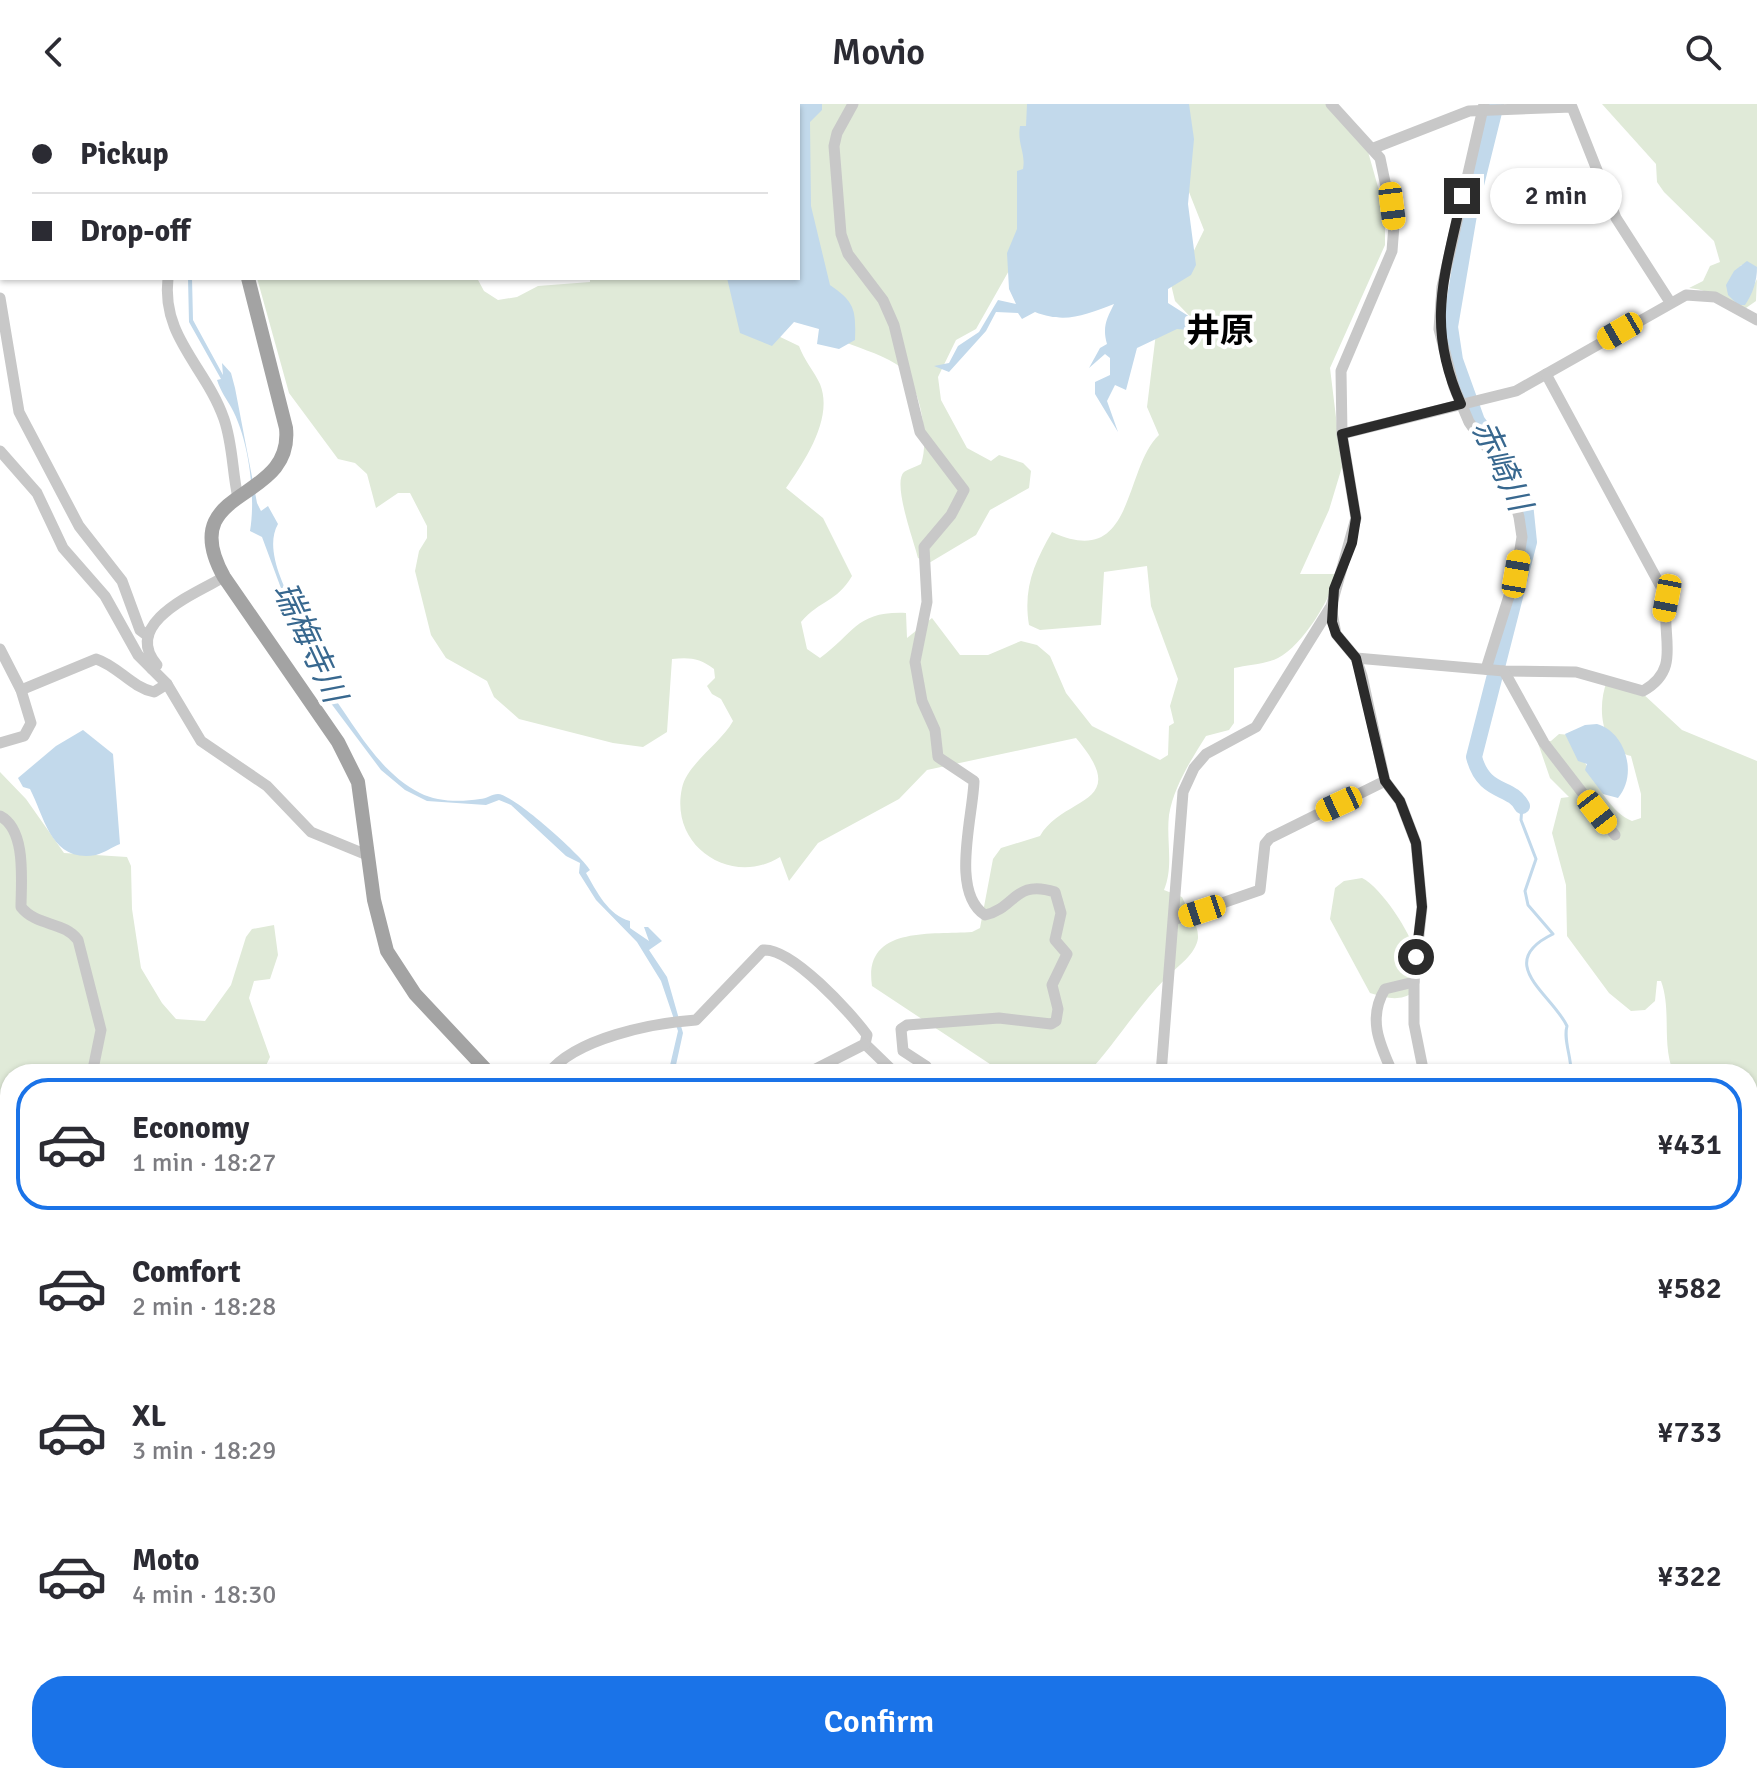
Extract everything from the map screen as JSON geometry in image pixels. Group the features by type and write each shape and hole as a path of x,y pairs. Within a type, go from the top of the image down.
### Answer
{"main road":[{"path":"249,280 286,428 284,454 274,470 219,515 209,535 211,553 224,577 338,742 358,782 382,938 398,971 430,1012 480,1064"}],"street":[{"path":"853,104 837,133 834,146 841,234 848,254 883,300 894,325 920,432 964,490 951,515 924,547 927,602 915,662 922,701 935,730 938,757 969,774 974,781 966,879 972,900 985,915 994,913 1024,890 1039,887 1055,892 1061,913 1055,940 1067,954 1052,985 1058,1009 1056,1021 1051,1024 999,1018 907,1025 901,1029 903,1051 923,1064"},
{"path":"1176,919 1183,792 1194,768 1206,754 1256,727 1331,607 1356,518 1342,434 1343,361 1370,307 1395,239 1386,177 1374,148 1331,104"},
{"path":"1484,106 1440,307 1444,358 1469,422 1508,478 1522,537 1516,574 1486,669"},
{"path":"1374,148 1468,107 1572,107 1616,218 1670,302"},
{"path":"168,280 167,313 223,415 232,443 238,498"},
{"path":"1342,434 1516,391 1670,302 1700,293 1715,297 1757,320"},
{"path":"0,298 19,412 79,526 112,564 140,630 148,636"},
{"path":"1356,658 1504,671 1576,672 1643,691 1667,670 1669,663 1663,618 1667,598 1546,374"},
{"path":"0,451 37,493 63,548 105,596 134,650 167,684 201,741 267,786 311,832 367,855"},
{"path":"151,669 157,665 150,656 148,636 160,616 224,577"},
{"path":"1331,607 1336,634 1356,658 1385,781 1406,815 1416,843 1422,907 1414,982 1414,1024 1422,1064"},
{"path":"0,649 21,690 29,715 28,730 11,742 0,743"},
{"path":"21,690 96,659 106,662 143,690 154,692 167,684"},
{"path":"1504,671 1544,743 1615,835"},
{"path":"1162,1064 1173,920 1260,890 1265,844 1270,838 1385,781"},
{"path":"0,816 15,837 20,860 21,907 42,923 73,933 78,940 101,1030 94,1064"},
{"path":"557,1064 581,1049 665,1022 696,1020 747,962 763,950 770,949 789,956 851,1013 867,1035 865,1044"},
{"path":"1389,1064 1375,1030 1376,1011 1385,989 1414,982"},
{"path":"826,1064 865,1044"},
{"path":"865,1044 886,1064"}],"green space":[{"path":"800,104 1027,104 1039,131 1015,260 976,329 956,340 938,377 941,400 967,448 991,461 999,455 1023,463 1031,471 1029,488 990,510 976,535 929,563 918,558 901,488 904,472 921,464 923,453 923,426 917,395 904,371 896,364 837,339 806,226"},
{"path":"1183,104 1333,104 1367,148 1385,212 1385,245 1330,368 1342,467 1329,510 1300,574 1337,574 1314,621 1297,643 1268,662 1234,668 1234,723 1229,730 1206,736 1184,774 1169,815 1169,872 1164,890 1182,897 1197,928 1197,944 1096,1064 990,1064 872,986 872,967 878,953 888,943 919,935 972,932 980,928 993,859 1001,848 1040,836 1051,823 1096,788 1098,776 1092,760 1076,738 927,770 899,799 818,843 789,881 780,857 761,865 743,867 724,864 708,856 695,844 685,828 681,809 682,788 690,770 733,721 721,699 712,694 707,686 715,678 714,669 694,659 672,659 667,732 643,747 613,743 519,719 494,697 487,681 446,658 431,635 415,571 419,551 427,538 427,526 410,493 398,493 376,508 367,474 355,463 338,459 289,393 258,280 478,280 484,291 498,300 517,297 538,286 590,280 745,280 751,323 799,346 820,384 823,397 823,411 815,439 786,488 823,518 852,576 840,591 801,622 807,649 820,658 857,625 889,613 906,613 907,638 932,618 960,655 988,655 1021,641 1037,645 1050,656 1066,693 1092,726 1160,760 1168,755 1169,726 1174,723 1170,706 1178,679 1151,606 1147,566 1104,572 1101,625 1040,630 1029,625 1028,600 1035,566 1052,532 1079,540 1099,538 1113,527 1123,511 1147,451 1159,435 1147,407 1156,333 1185,323 1206,333 1175,301 1169,276 1186,267 1204,230 1187,187"},
{"path":"1602,104 1757,104 1757,267 1741,265 1731,296 1744,305 1757,279 1756,301 1746,308 1689,288 1703,281 1710,266 1720,262 1714,241 1664,192 1657,182 1656,164"},
{"path":"1607,681 1641,692 1682,730 1757,761 1757,1064 1670,1064 1661,981 1657,981 1655,1001 1645,1010 1631,1011 1609,993 1567,936 1566,885 1552,833 1561,798 1569,797 1550,778 1538,743 1551,741 1559,734 1570,735 1596,784 1613,807 1632,821 1641,818 1641,794 1631,756 1613,744 1604,725"},
{"path":"0,772 26,799 64,853 127,857 131,866 132,909 141,968 162,1003 176,1019 205,1021 231,985 246,937 252,929 274,925 278,955 270,979 254,981 249,998 270,1057 267,1064 0,1064"},
{"path":"1362,878 1386,900 1413,945 1417,958 1414,992 1403,997 1370,993 1330,919 1335,888 1344,881"}],"water":[{"path":"800,104 822,104 822,110 810,122 811,206 830,285 845,297 852,308 855,340 839,349 817,344 819,329 794,322 772,346 740,333 727,280 800,280"},
{"path":"1027,104 1189,104 1194,139 1188,204 1196,265 1191,275 1168,289 1168,303 1190,317 1198,331 1177,329 1137,348 1126,390 1115,385 1107,401 1118,432 1095,394 1095,382 1110,375 1110,358 1105,354 1089,368 1100,348 1107,344 1105,328 1114,304 1066,318 1035,312 1022,319 1018,313 996,312 986,331 949,372 934,366 949,363 958,346 979,332 998,300 1016,304 1009,289 1007,253 1017,229 1017,171 1023,169 1024,163 1019,132 1020,126 1026,126"},
{"path":"1747,261 1757,267 1755,282 1745,305 1738,305 1728,295 1726,285 1734,271"},
{"name":"瑞梅寺川","path":"188,280 192,280 193,320 223,375 222,363 231,373 235,388 257,503 261,511 268,506 278,524 273,540 281,579 333,674 340,676 342,682 336,684 335,699 372,752 406,785 441,800 473,800 498,794 518,804 584,863 590,870 586,873 599,895 615,914 630,921 630,928 649,941 644,927 648,927 662,941 649,950 667,977 683,1033 676,1064 670,1064 678,1031 661,981 637,942 596,900 579,873 580,863 566,856 511,805 499,800 486,805 427,801 405,790 381,770 327,698 327,671 285,599 262,537 250,531 251,485 247,451 237,420 217,380 221,379 189,322"},
{"path":"1597,724 1615,735 1626,754 1627,777 1618,798 1603,794 1585,770 1587,764 1578,761 1565,734 1585,725"},
{"path":"83,730 113,754 120,844 96,855 81,856 59,845 30,789 23,787 18,778 56,746"}],"waterway":[{"name":"赤崎川","path":"1496,104 1470,209 1450,327 1455,360 1477,421 1504,459 1525,503 1529,542 1474,757 1484,778 1517,799 1522,806"},
{"path":"1522,806 1521,820 1536,859 1525,891 1528,905 1553,934 1536,945 1528,956 1527,967 1532,979 1567,1026 1570,1064"}],"district":[{"name":"井原","path":"1220,330"}],"route":[{"path":"1416,957 1422,907 1416,843 1400,801 1385,781 1362,676 1356,658 1336,634 1331,607 1334,589 1352,543 1356,518 1342,434 1461,404 1444,358 1439,329 1442,287 1462,196"}]}
